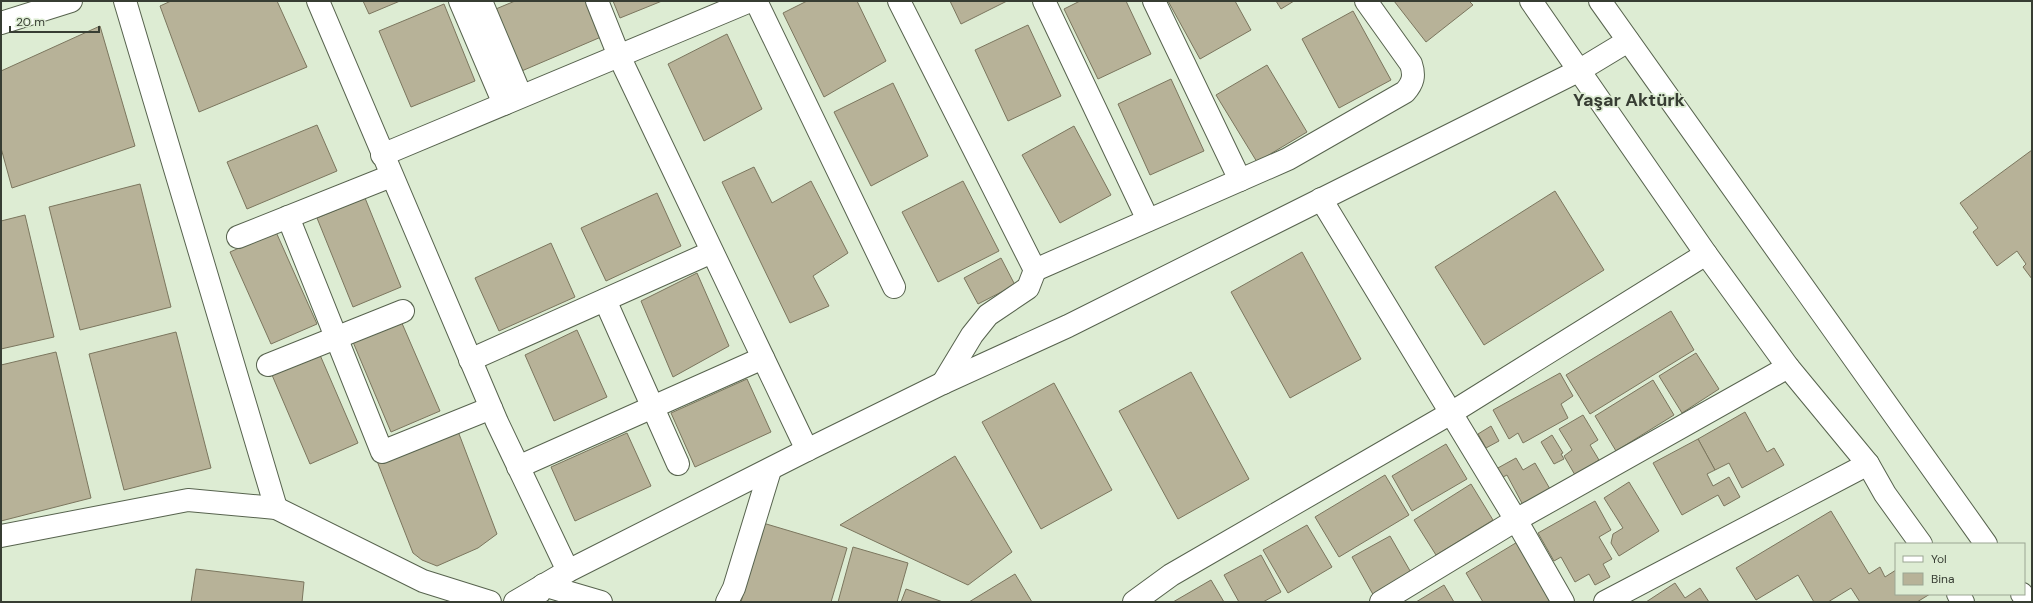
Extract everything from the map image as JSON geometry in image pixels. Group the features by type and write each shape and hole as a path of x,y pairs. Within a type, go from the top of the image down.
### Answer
{"street":[{"path":"1,23 72,1"},
{"path":"125,1 276,508"},
{"path":"318,1 382,155 491,408 568,571"},
{"path":"460,1 513,100"},
{"path":"481,1 513,100"},
{"path":"597,1 619,56 807,450"},
{"path":"382,155 750,1"},
{"path":"756,1 894,287"},
{"path":"899,1 1035,270"},
{"path":"1044,1 1148,220"},
{"path":"1154,1 1240,180"},
{"path":"943,382 972,335 988,315 1028,288 1035,270 1288,159 1405,92 1410,87 1414,71 1411,64 1366,1"},
{"path":"1531,1 1706,254 1788,368 1868,464 1886,494 1920,543"},
{"path":"1600,1 1985,543"},
{"path":"515,602 540,593 568,571 807,450 943,382 1068,326 1580,70 1628,41"},
{"path":"238,237 391,176"},
{"path":"1321,199 1452,413 1563,602"},
{"path":"288,217 382,452 491,408"},
{"path":"470,360 712,252"},
{"path":"1134,602 1171,575 1452,413 1706,254"},
{"path":"605,300 678,464"},
{"path":"268,365 404,311"},
{"path":"518,467 763,358"},
{"path":"1381,602 1516,520 1788,368"},
{"path":"1605,602 1868,464"},
{"path":"727,602 734,588 770,470"},
{"path":"1,536 188,500 276,508 423,581 490,602"},
{"path":"540,593 602,602"}],"building":[{"path":"171,1 277,1 307,67 199,112 160,6"},
{"path":"363,1 400,1 369,14"},
{"path":"515,1 586,1 601,37 517,73 491,11"},
{"path":"613,1 662,1 620,18"},
{"path":"807,1 857,1 886,61 824,97 783,13"},
{"path":"950,1 1007,1 961,24"},
{"path":"1080,1 1126,1 1151,54 1098,79 1064,9"},
{"path":"1168,1 1235,1 1251,30 1200,59"},
{"path":"1276,1 1294,1 1281,9"},
{"path":"1394,1 1469,1 1473,5 1426,42"},
{"path":"444,4 475,81 411,107 379,31"},
{"path":"1353,11 1391,80 1339,108 1302,39"},
{"path":"1028,25 1061,96 1008,121 975,50"},
{"path":"100,26 135,146 12,188 1,148 1,71"},
{"path":"727,34 762,109 704,141 668,64"},
{"path":"1267,65 1307,132 1257,162 1216,95"},
{"path":"1171,79 1204,151 1150,175 1118,104"},
{"path":"893,83 928,156 871,186 834,112"},
{"path":"317,125 337,171 247,209 227,162"},
{"path":"1074,126 1111,195 1060,223 1022,155"},
{"path":"2032,150 2032,279 2023,267 2026,264 2017,251 1997,266 1973,232 1978,228 1960,203"},
{"path":"754,167 772,203 811,181 848,253 813,276 829,306 790,323 722,182"},
{"path":"963,181 999,251 938,282 902,212"},
{"path":"140,184 171,307 80,330 49,207"},
{"path":"1555,191 1604,270 1484,345 1435,267"},
{"path":"657,193 681,246 606,281 581,228"},
{"path":"365,198 401,287 353,307 317,218"},
{"path":"25,215 54,337 1,349 1,221"},
{"path":"276,232 317,324 271,344 230,252"},
{"path":"551,243 575,297 499,331 475,278"},
{"path":"1302,252 1361,359 1290,398 1231,292"},
{"path":"1001,258 1015,285 978,304 964,278"},
{"path":"697,273 729,346 673,377 641,301"},
{"path":"1671,311 1694,350 1590,414 1566,375"},
{"path":"401,321 440,411 391,432 353,342"},
{"path":"577,330 607,397 554,421 525,355"},
{"path":"176,332 211,468 124,490 89,354"},
{"path":"56,352 91,498 1,521 1,365"},
{"path":"1696,353 1719,389 1682,413 1659,376"},
{"path":"320,355 358,443 310,464 272,375"},
{"path":"1191,372 1249,479 1178,519 1119,411"},
{"path":"1560,373 1573,396 1561,404 1568,418 1523,443 1518,433 1509,439 1493,410"},
{"path":"747,379 771,432 695,467 671,413"},
{"path":"1653,380 1674,415 1616,451 1595,416"},
{"path":"1054,383 1112,490 1041,529 982,422"},
{"path":"1745,412 1767,452 1774,448 1784,465 1742,488 1729,463 1715,470 1698,439"},
{"path":"1583,415 1598,440 1590,445 1599,460 1575,475 1564,456 1572,450 1559,429"},
{"path":"456,426 497,534 478,548 437,566 422,560 413,553 377,461"},
{"path":"1491,426 1499,441 1486,448 1478,434"},
{"path":"627,433 651,486 575,521 551,467"},
{"path":"1552,435 1563,453 1561,454 1564,459 1554,464 1541,442"},
{"path":"1698,439 1715,470 1707,474 1713,486 1729,477 1740,497 1724,506 1718,495 1682,515 1653,463"},
{"path":"1446,444 1467,479 1412,511 1392,476"},
{"path":"955,456 1012,552 968,585 840,525"},
{"path":"1516,458 1523,470 1535,463 1550,489 1523,505 1507,475 1501,478 1496,469"},
{"path":"1385,475 1409,515 1339,557 1315,517"},
{"path":"1629,482 1659,531 1619,556 1611,543 1613,534 1623,528 1604,498"},
{"path":"1471,484 1493,520 1436,555 1414,520"},
{"path":"1595,501 1611,530 1599,537 1612,559 1603,564 1610,577 1595,585 1589,574 1575,582 1561,557 1554,561 1538,533"},
{"path":"1831,511 1869,574 1880,567 1885,577 1895,571 1895,595 1928,595 1917,602 1860,602 1851,588 1828,602 1814,602 1798,575 1756,600 1736,568"},
{"path":"763,523 847,548 831,602 741,602"},
{"path":"1307,525 1332,567 1288,593 1263,550"},
{"path":"1390,536 1413,576 1375,598 1352,557"},
{"path":"1519,541 1556,602 1483,602 1466,573"},
{"path":"853,547 908,563 897,602 838,602"},
{"path":"1261,555 1281,592 1263,602 1239,602 1224,575"},
{"path":"196,569 304,582 302,602 191,602"},
{"path":"1015,574 1032,602 969,602"},
{"path":"1211,580 1224,602 1173,602"},
{"path":"1675,583 1685,598 1700,588 1709,602 1646,602"},
{"path":"1444,585 1454,602 1416,602"},
{"path":"906,589 943,602 901,602"}],"district":[{"name":"Yaşar Aktürk","path":"1629,100"}]}
